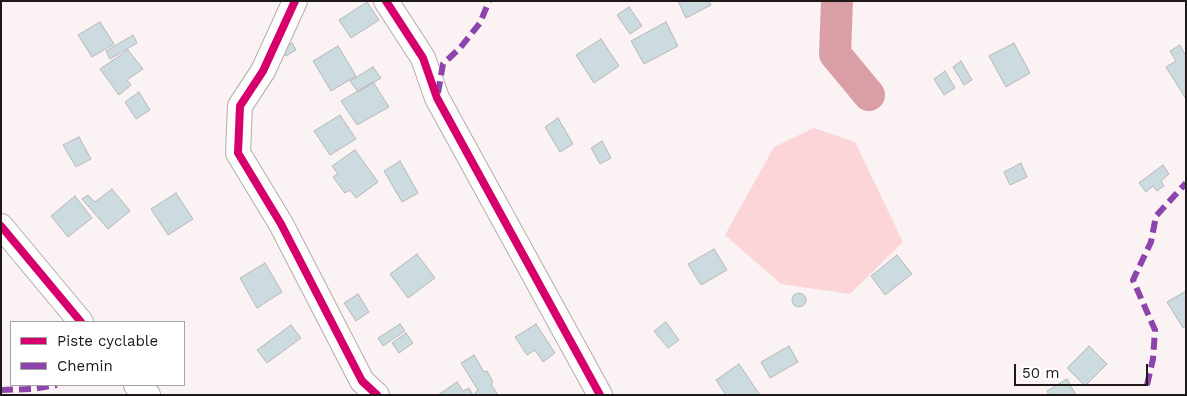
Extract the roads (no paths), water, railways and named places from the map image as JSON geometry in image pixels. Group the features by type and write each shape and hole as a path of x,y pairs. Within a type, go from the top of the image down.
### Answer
{"street":[{"path":"295,1 263,71 240,106 238,153 281,224 362,381 377,395"},
{"path":"386,1 424,58 437,98 600,395"},
{"path":"1,226 80,321"},
{"path":"137,386 148,395"}],"waterway":[{"path":"837,1 835,54 869,95"}]}
